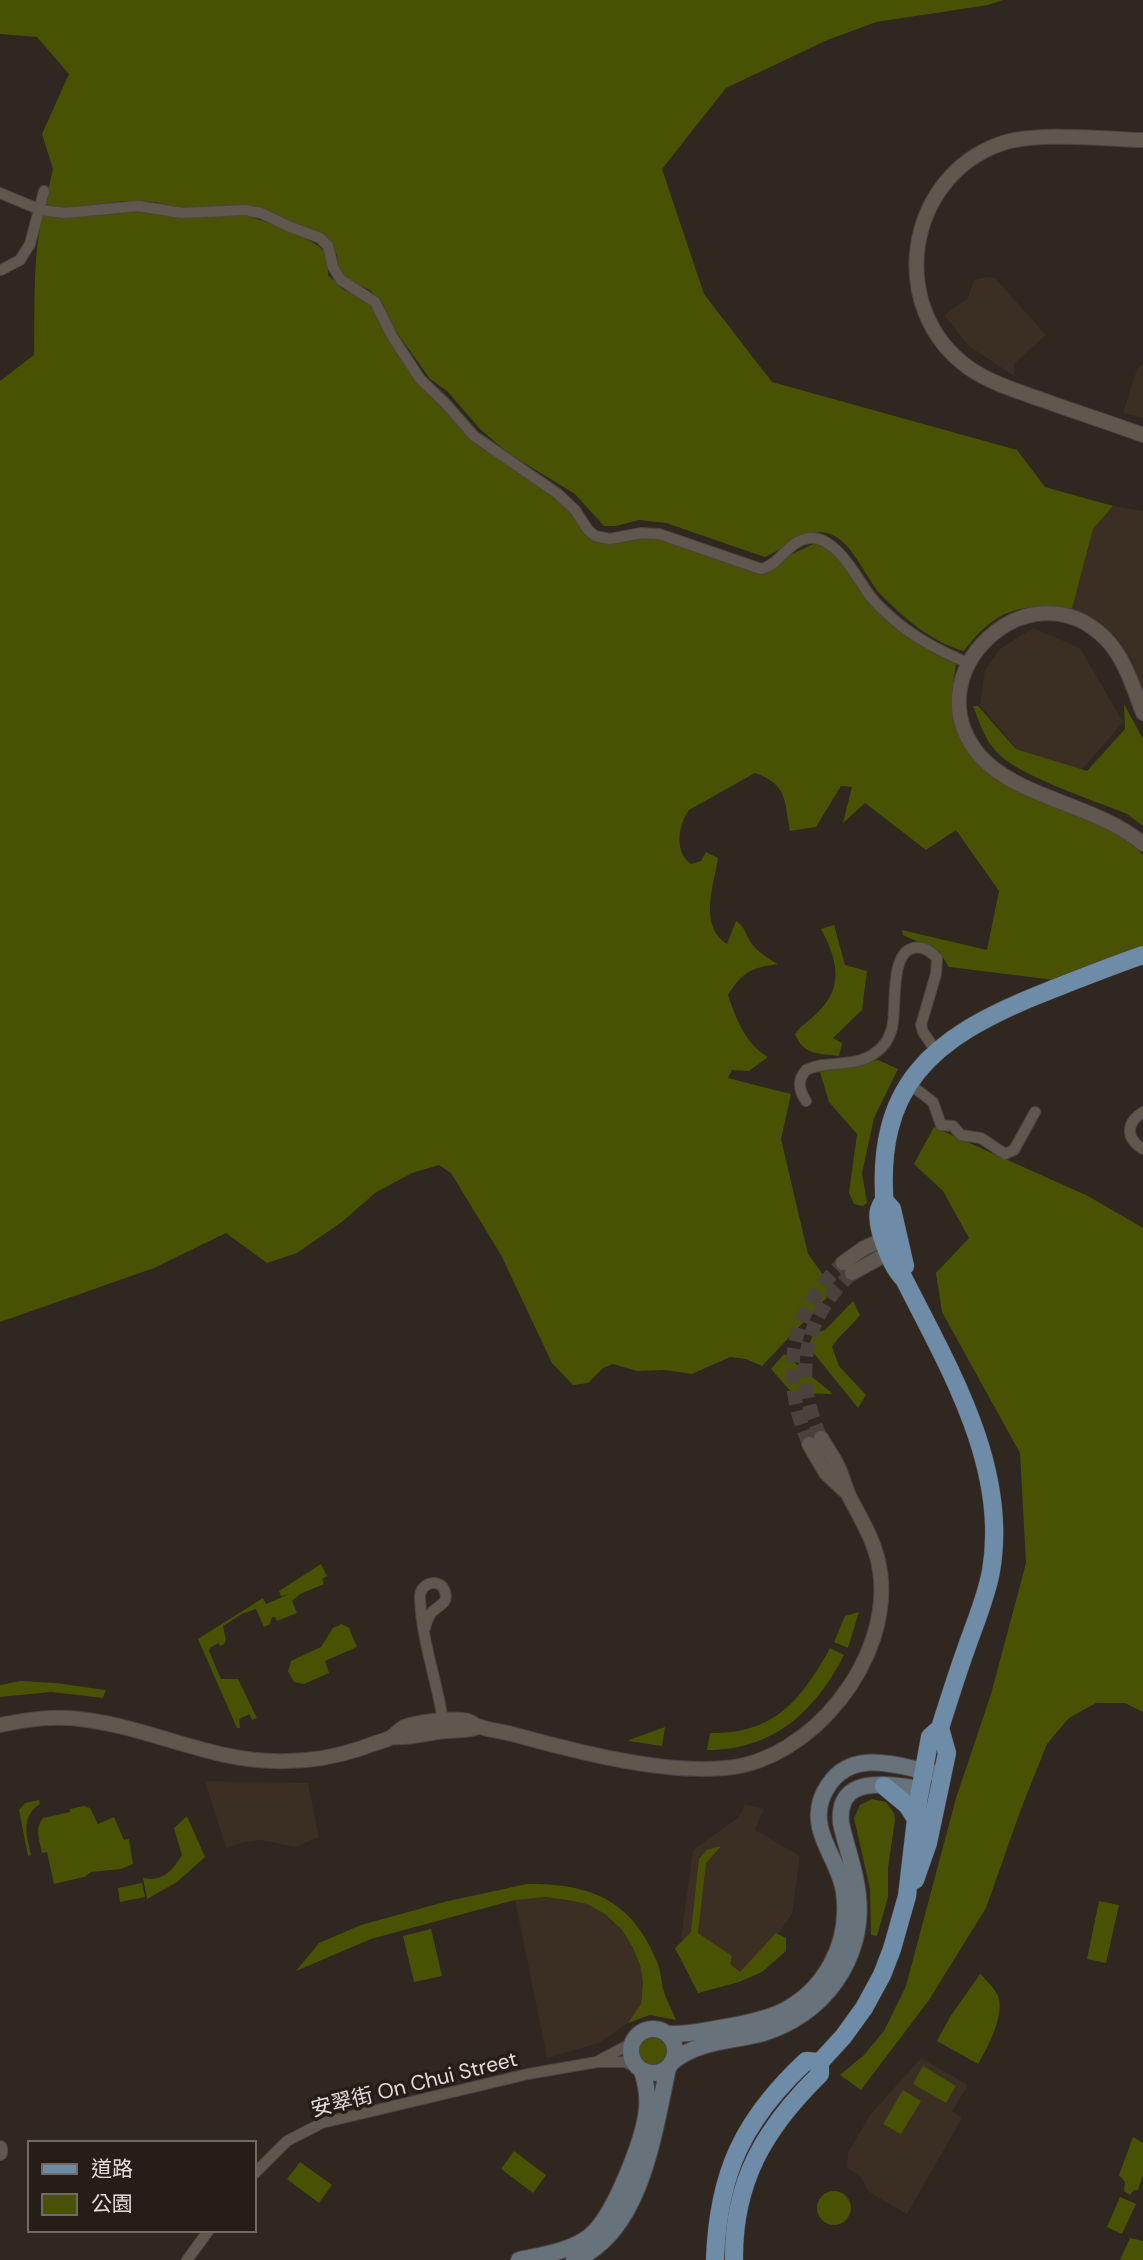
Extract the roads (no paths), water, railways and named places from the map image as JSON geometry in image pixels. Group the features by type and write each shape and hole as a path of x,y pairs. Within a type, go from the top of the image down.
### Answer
{"main road":[{"path":"907,1896 917,1877 928,1843 933,1772 930,1737 942,1736 986,1588 992,1558 995,1514 989,1475 981,1447 940,1350 904,1279 896,1272 888,1244 883,1177 888,1132 908,1083 936,1051 984,1018 1143,955"},
{"path":"667,2034 694,2032 767,2017 791,2007 817,1985 828,1971 842,1940 845,1906 839,1872 820,1829 819,1816 824,1791 841,1772 865,1762 878,1761 933,1772"},
{"path":"734,2260 735,2220 750,2168 770,2132 820,2074 820,2062 855,2022 870,1998 892,1949 907,1896 920,1789 933,1772"},
{"path":"639,2069 656,2073 694,2048 780,2027 807,2012 834,1984 854,1945 859,1915 856,1883 841,1823 842,1807 848,1795 858,1787 869,1784 920,1789"},
{"path":"884,1786 907,1805 916,1819"},
{"path":"519,2260 576,2244 592,2234 604,2221 619,2194 645,2118 646,2084 630,2056 632,2043 636,2035 646,2029 658,2029 667,2034 675,2047 652,2141 625,2213 607,2240 574,2260"},
{"path":"715,2260 722,2191 744,2138 764,2106 792,2074 806,2061 820,2062"},
{"path":"741,2196 746,2260"},
{"path":"708,2260 716,2241"}],"street":[{"path":"1143,141 1024,138 1000,144 970,159 938,190 920,228 917,269 924,308 934,330 968,368 1018,392 1143,435"},
{"path":"1,270 20,260 30,244 44,191"},
{"path":"0,193 41,210 65,213 138,206 182,213 244,210 261,214 320,238 329,248 333,267 341,281 368,296 377,305 392,336 423,383 480,442 562,498 595,536 610,539 641,533 659,534 761,569 769,566 797,542 808,538 819,539 839,553 873,600 894,619 932,648 968,663"},
{"path":"1143,713 1117,652 1096,630 1072,618 1037,614 1017,619 989,636 968,663 961,685 960,712 970,740 995,769 1023,785 1120,827 1143,844"},
{"path":"806,1101 800,1090 801,1075 806,1070 861,1060 881,1048 887,1040 894,1017 896,973 903,956 916,947 924,948 937,958 936,974 921,1025 936,1051"},
{"path":"908,1083 933,1102 941,1125 953,1126 961,1135 981,1138 1005,1154 1014,1150 1035,1112"},
{"path":"1143,1112 1131,1122 1129,1129 1133,1142 1143,1149"},
{"path":"848,1268 864,1248 888,1244"},
{"path":"0,1725 43,1718 90,1720 211,1753 266,1761 322,1758 392,1737 403,1728 469,1721 478,1727 598,1755 707,1768 751,1764 792,1746 815,1727 845,1692 864,1660 878,1622 882,1588 872,1538 848,1495 826,1473 815,1441"},
{"path":"425,1628 429,1616 446,1598 445,1591 438,1584 425,1586 420,1599 433,1678 431,1691 440,1726"},
{"path":"420,1599 425,1606 437,1608"},
{"name":"安翠街 On Chui Street","path":"597,2062 632,2043"},
{"name":"安翠街 On Chui Street","path":"256,2172 287,2141 322,2123 528,2074 597,2062 625,2062 639,2069"},
{"path":"187,2260 208,2232"}],"tunnel":[{"path":"809,1444 794,1394 794,1347 810,1303 843,1263"},
{"path":"821,1438 807,1393 807,1350 822,1310 852,1273"}]}
